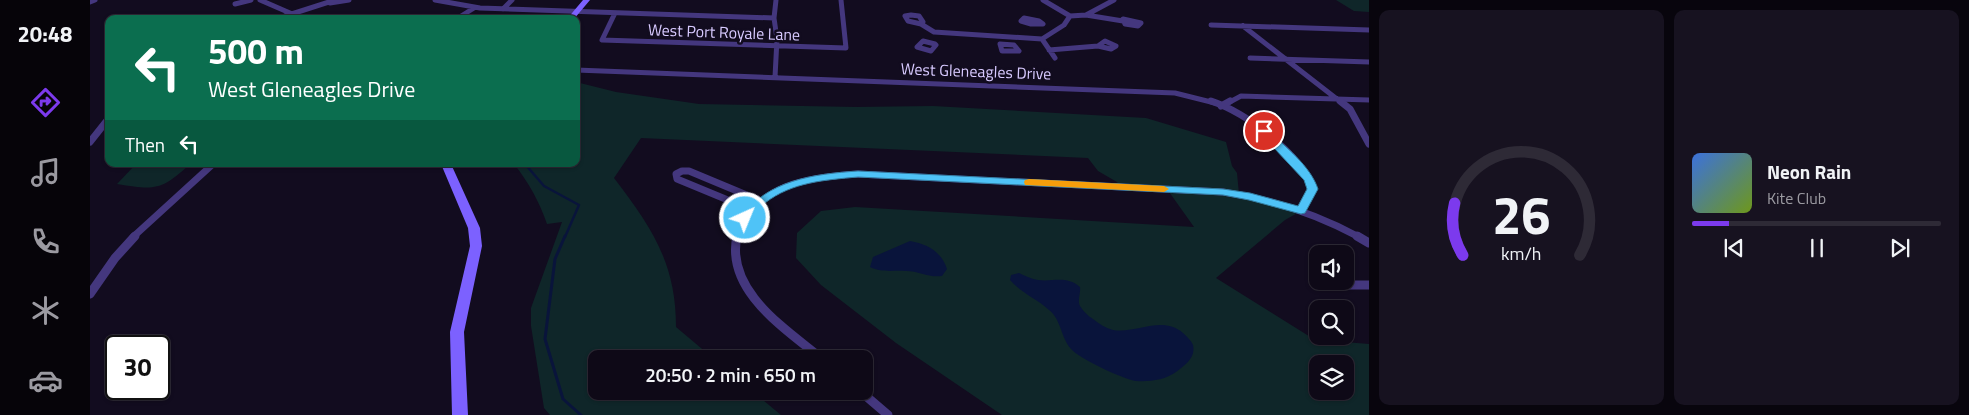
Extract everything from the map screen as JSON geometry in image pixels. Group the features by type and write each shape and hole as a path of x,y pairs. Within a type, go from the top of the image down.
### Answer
{"street":[{"path":"90,2 95,0"},
{"path":"234,4 251,0"},
{"path":"260,0 290,13"},
{"path":"285,15 335,0"},
{"path":"321,4 349,0"},
{"path":"435,0 474,8 774,18"},
{"path":"504,9 512,0"},
{"path":"575,15 587,0"},
{"path":"775,77 777,46 774,18 776,0"},
{"name":"West Port Royale Lane","path":"614,13 602,40 846,48 841,0"},
{"path":"1043,0 1070,16 1086,15 1123,21"},
{"path":"1086,15 1114,0"},
{"path":"463,15 474,8"},
{"path":"921,24 934,32 1042,39 1064,25 1070,16"},
{"path":"1043,24 1058,29"},
{"path":"1211,25 1369,30"},
{"path":"1243,26 1353,113 1362,134 1369,144"},
{"path":"926,42 934,32"},
{"path":"1003,37 1005,44"},
{"path":"1042,39 1054,58"},
{"path":"1050,50 1098,46"},
{"path":"1250,58 1369,62"},
{"name":"West Gleneagles Drive","path":"580,70 1151,91 1190,96 1246,116 1304,172 1313,189 1301,211"},
{"path":"1221,106 1241,96 1369,100"},
{"path":"90,142 105,123"},
{"path":"90,294 106,269 130,241 210,167"},
{"path":"447,167 474,228 476,246 475,259 457,332 460,415"},
{"path":"752,210 677,179 676,174 682,171 689,172 762,201"},
{"path":"812,350 770,314 746,287 738,269 736,243 739,230 752,210 762,201 776,192 804,180 818,177 858,174 1223,192 1250,196 1301,211 1330,222 1369,243"},
{"path":"1354,285 1369,285"},
{"path":"870,400 888,415"}],"green space":[{"path":"1336,0 1369,0 1369,12 1354,11"},
{"path":"580,83 616,92 699,104 856,107 933,106 1146,118 1226,142 1232,166 1237,173 1239,194 1301,211 1285,220 1216,278 1309,336 1309,345 1369,344 1369,415 1002,415 896,343 821,285 796,258 797,233 821,211 855,207 1194,227 1167,189 1120,187 1117,182 1098,171 1088,158 641,138 614,178 640,213 659,247 672,284 676,327 703,350 588,350 588,400 763,400 781,415 550,415 544,408 531,326 531,308 562,222 547,224 533,193 516,167 580,167"},
{"path":"133,167 187,167 172,179 157,186 140,187 117,184"}],"water":[{"path":"910,241 928,246 941,257 947,269 942,276 911,271 883,271 870,267 873,257"},
{"path":"1019,273 1038,280 1065,280 1075,283 1080,287 1079,301 1083,310 1098,323 1110,329 1122,331 1158,325 1175,328 1183,333 1192,343 1193,354 1186,364 1172,375 1151,381 1136,381 1102,368 1071,349 1053,314 1010,280 1011,275"}],"waterway":[{"path":"528,167 544,186 579,205 565,237"},
{"path":"565,236 555,259 545,339 563,399 581,415"}],"slow traffic":[{"path":"1029,182 1164,189"}],"route":[{"path":"745,218 770,195 791,185 818,177 858,174 1223,192 1250,196 1301,211 1313,189 1310,180 1264,131"}]}
